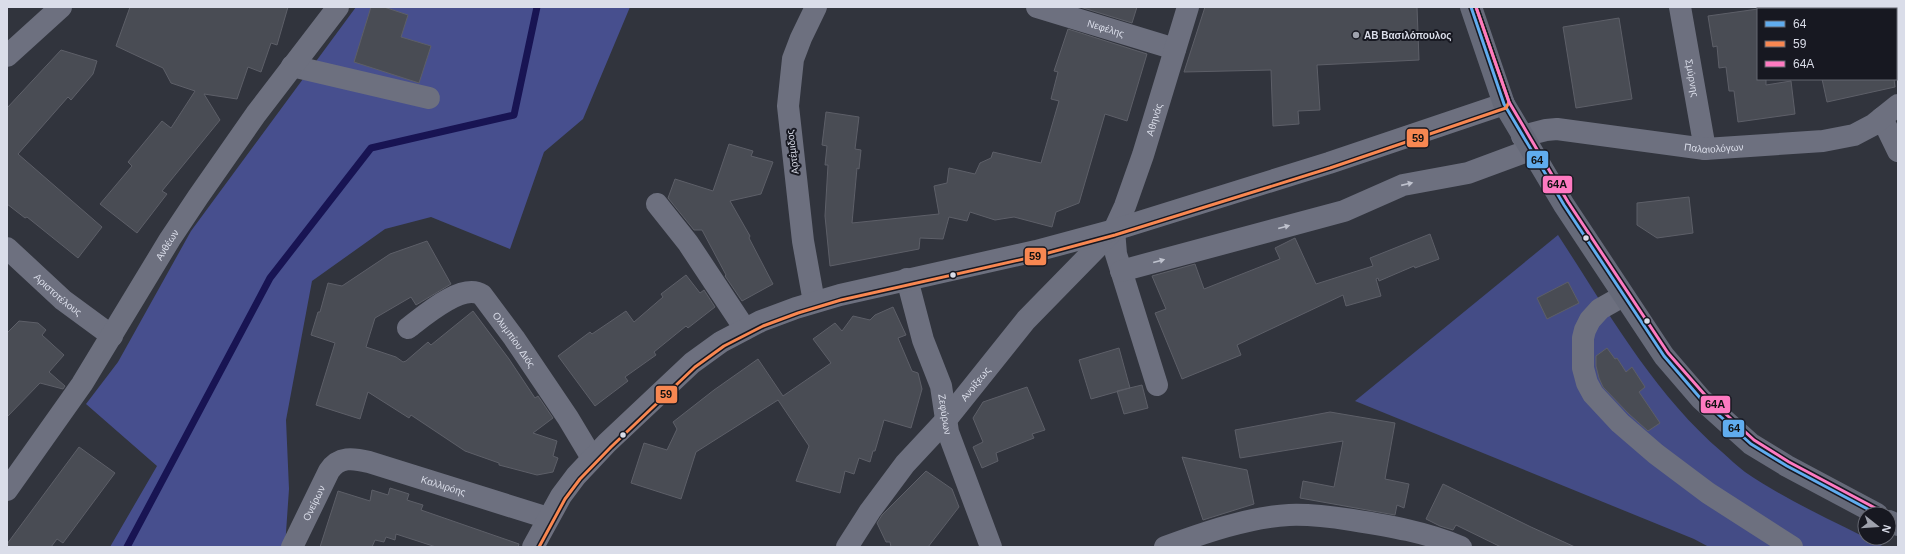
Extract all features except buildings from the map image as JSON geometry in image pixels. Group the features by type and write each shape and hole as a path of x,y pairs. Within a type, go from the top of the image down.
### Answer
{"main road":[{"path":"1471,7 1504,104 1564,205 1660,350 1701,399 1737,433 1768,455 1862,506"}],"street":[{"path":"7,56 60,7"},
{"name":"Ανθέων","path":"7,490 62,413 112,336 170,239 194,203 292,66 338,7"},
{"name":"Αρτέμιδος","path":"814,302 803,241 788,106 791,73 795,54 816,7"},
{"name":"Νεφέλης","path":"1037,7 1176,49"},
{"name":"Αθηνάς","path":"1114,230 1125,206 1143,155 1188,7"},
{"name":"Σμύρνης","path":"1680,7 1705,149"},
{"path":"292,66 429,98"},
{"path":"533,547 561,496 592,458 675,377 710,350 745,329 779,314 814,302 907,279 1036,251 1114,230 1329,164 1504,104"},
{"path":"1890,111 1898,151"},
{"name":"Παλαιολόγων","path":"1121,271 1344,211 1402,185 1462,174 1526,143 1546,130 1557,129 1705,149 1837,139 1854,135 1890,111"},
{"path":"657,204 688,242 745,329"},
{"path":"1114,230 1115,248 1121,271 1157,385"},
{"name":"Ανοίξεως","path":"847,547 887,488 906,464 946,420 1026,320 1114,230"},
{"name":"Αριστοτέλους","path":"7,248 68,304 112,336"},
{"name":"Ζεφύρων","path":"907,279 923,340 941,386 946,420 952,442 991,547"},
{"name":"Ολυμπίου Διός","path":"408,328 462,292 474,292 482,295 514,338 564,412 592,458"},
{"path":"1623,296 1600,309 1590,320 1585,330 1582,346 1583,368 1587,383 1593,394 1631,433 1656,454 1708,493 1792,547"},
{"name":"Καλλιρόης","path":"338,461 346,459 360,460 548,518"},
{"name":"Ονείρων","path":"292,547 329,471 338,461"},
{"path":"1165,547 1238,524 1289,515 1340,518 1402,528 1428,534 1461,547"}],"shaded area":[{"path":"356,7 630,7 583,119 544,152 510,249 431,217 385,229 312,281 286,420 289,489 285,547 110,547 157,466 86,404 118,362 191,231"},
{"path":"1558,235 1632,350 1674,404 1697,429 1745,472 1796,503 1857,534 1857,546 1884,547 1709,547 1694,539 1355,401"}],"waterway":[{"path":"127,547 270,278 371,148 514,115 537,7"}],"transit line":[{"name":"64","path":"1471,7 1504,104 1564,205 1664,356 1701,399 1751,444 1787,466 1862,506"},
{"name":"59","path":"539,547 565,499 580,479 611,447 695,367 724,346 763,326 798,313 841,300 1037,256 1115,235 1330,168 1506,108 1509,102 1476,7"},
{"name":"64Α","path":"1476,7 1509,102 1568,202 1668,353 1705,395 1754,440 1789,462 1872,506"}],"place":[{"name":"ΑΒ Βασιλόπουλος","path":"1356,35"}]}
